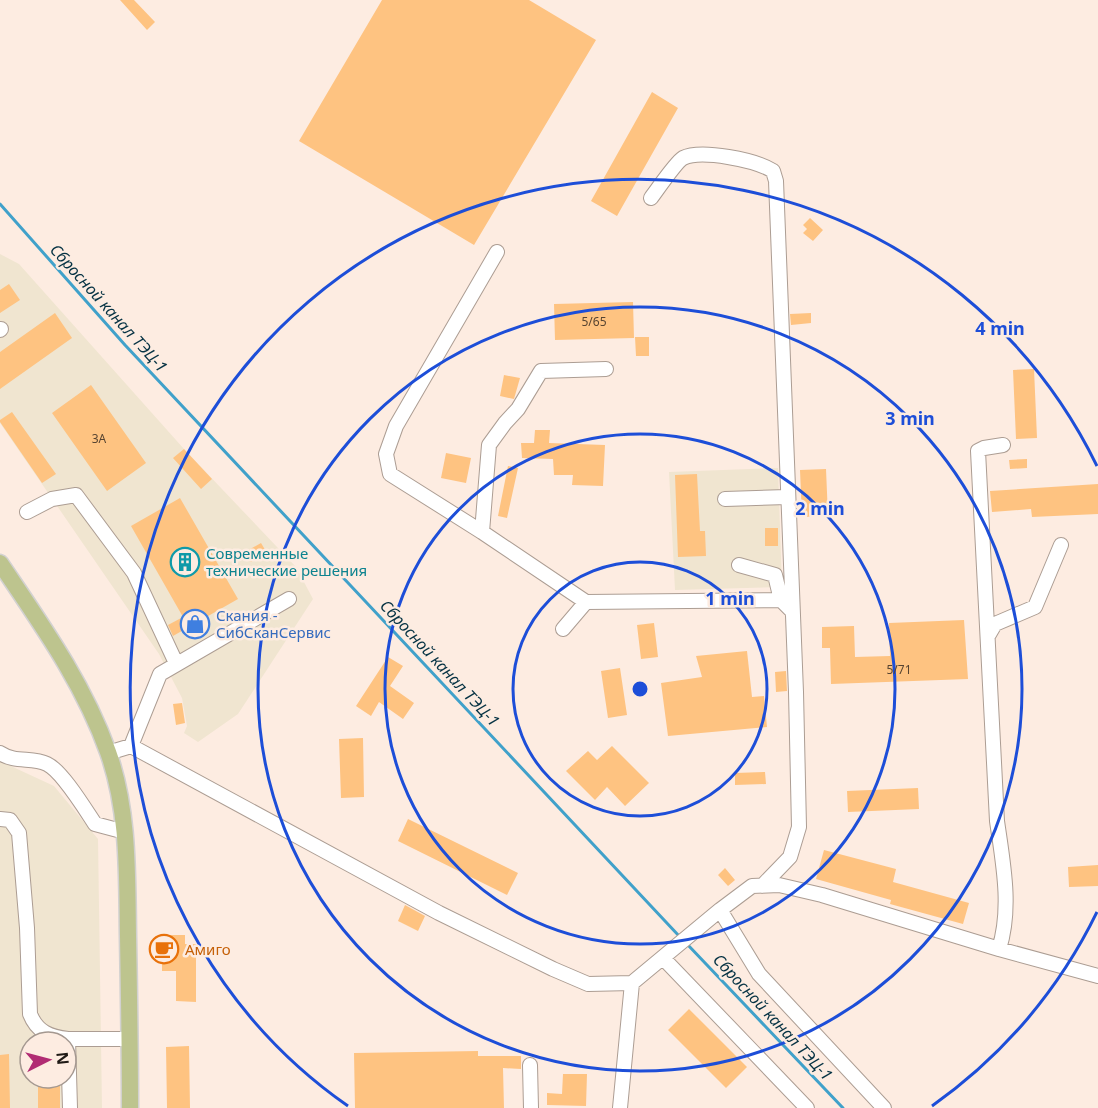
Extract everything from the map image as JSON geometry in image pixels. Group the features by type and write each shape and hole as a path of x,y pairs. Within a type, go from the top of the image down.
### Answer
{"main road":[{"path":"0,563 56,645 95,720 108,753 119,793 127,851 130,1108"}],"street":[{"path":"651,198 682,158 699,154 766,166 773,171 776,181 800,828 790,857 762,886"},
{"path":"497,252 396,426 386,454 390,474 586,602 781,600"},
{"path":"482,532 489,445 519,409 541,371 606,369"},
{"path":"999,949 1005,931 1005,877 997,821 978,451 1003,445"},
{"path":"27,512 52,499 76,495 134,573 176,663"},
{"path":"725,499 787,497"},
{"path":"988,636 995,624 1035,607 1061,545"},
{"path":"740,565 775,575 781,600 792,610"},
{"path":"131,746 160,674 289,599"},
{"path":"563,629 586,602"},
{"path":"108,753 131,746 439,913 588,984 632,983 752,886 779,885 822,895 999,949 1098,976"},
{"path":"0,753 8,758 47,764 71,788 95,824 124,832"},
{"path":"0,819 10,820 19,833 27,928 30,1014 34,1024 40,1030"},
{"path":"720,910 759,974 884,1108"},
{"path":"667,954 807,1108"},
{"path":"620,1108 632,983"},
{"path":"78,1039 129,1039"},
{"path":"530,1065 531,1108"},
{"path":"70,1090 70,1108"}],"shaded area":[{"path":"0,254 19,264 184,449 296,567 313,599 238,714 198,742 184,733 187,726 182,698 159,654 0,423"},
{"path":"778,468 782,587 675,590 669,472"},
{"path":"0,761 54,786 98,839 102,1108 0,1108"}],"building":[{"path":"120,0 134,0 155,22 147,30"},
{"path":"382,0 529,0 596,40 474,245 299,141"},
{"path":"652,92 678,108 617,216 591,201"},
{"path":"810,218 823,230 813,241 803,233 807,229 803,225"},
{"path":"9,284 20,300 0,313 0,290"},
{"path":"633,302 634,338 555,340 554,304"},
{"path":"55,313 72,338 0,389 0,352"},
{"path":"811,313 811,323 791,325 790,314"},
{"path":"635,337 649,337 649,356 636,356"},
{"path":"1034,369 1037,438 1016,439 1013,370"},
{"path":"504,375 520,378 514,399 500,396"},
{"path":"91,385 146,463 107,491 52,413"},
{"path":"12,412 56,474 42,483 0,422"},
{"path":"535,430 550,430 549,443 605,445 603,486 572,485 573,475 554,475 553,459 522,458 521,443 534,443"},
{"path":"184,449 212,479 201,489 173,458"},
{"path":"446,453 471,458 466,483 441,478"},
{"path":"1027,459 1027,468 1010,469 1009,460"},
{"path":"508,466 518,468 507,518 498,516"},
{"path":"826,469 828,516 802,517 800,470"},
{"path":"697,474 700,531 705,531 706,556 678,557 675,475"},
{"path":"1098,484 1098,514 1032,517 1031,509 992,512 990,491"},
{"name":"Современные технические решения","path":"180,498 238,599 173,636 168,625 183,617 131,526"},
{"path":"765,528 778,528 778,546 765,546"},
{"path":"261,543 267,553 251,562 245,552"},
{"path":"964,620 968,679 831,684 830,648 822,648 822,627 854,626 855,657 890,656 889,623"},
{"path":"654,623 658,657 641,659 637,625"},
{"path":"747,651 752,697 764,696 767,727 668,736 661,683 702,677 696,656"},
{"path":"388,657 403,666 390,686 414,703 403,719 379,702 371,716 356,706"},
{"path":"620,668 627,715 608,718 601,671"},
{"path":"786,671 787,691 776,692 775,672"},
{"path":"182,703 185,723 176,725 173,704"},
{"path":"363,738 364,797 341,798 339,739"},
{"path":"612,746 649,783 625,806 607,787 595,800 566,771 588,751 597,760"},
{"path":"765,772 766,784 735,785 735,773"},
{"path":"918,788 919,809 848,812 847,791"},
{"path":"408,819 518,873 507,895 398,841"},
{"path":"824,850 896,869 893,882 969,903 963,924 890,904 891,900 816,879"},
{"path":"1098,865 1098,886 1069,887 1068,867"},
{"path":"725,868 735,880 728,886 718,875"},
{"path":"405,905 425,916 418,931 398,921"},
{"path":"162,935 185,935 185,944 196,944 196,1002 176,1001 176,971 162,971"},
{"path":"689,1009 747,1067 726,1088 668,1030"},
{"path":"189,1046 190,1108 167,1108 166,1047"},
{"path":"478,1051 478,1056 521,1056 521,1069 503,1068 504,1108 355,1108 354,1053"},
{"path":"9,1054 10,1108 0,1108 0,1055"},
{"path":"563,1074 587,1074 586,1106 547,1105 547,1093 562,1094"},
{"path":"38,1090 60,1090 60,1108 38,1108"}],"waterway":[{"name":"Сбросной канал ТЭЦ-1","path":"0,204 125,345 680,937"},
{"name":"Сбросной канал ТЭЦ-1","path":"687,944 843,1108"}],"place":[{"name":"Современные технические решения","path":"185,562"},
{"name":"Скания - СибСканСервис","path":"195,624"},
{"name":"Амиго","path":"164,949"}]}
